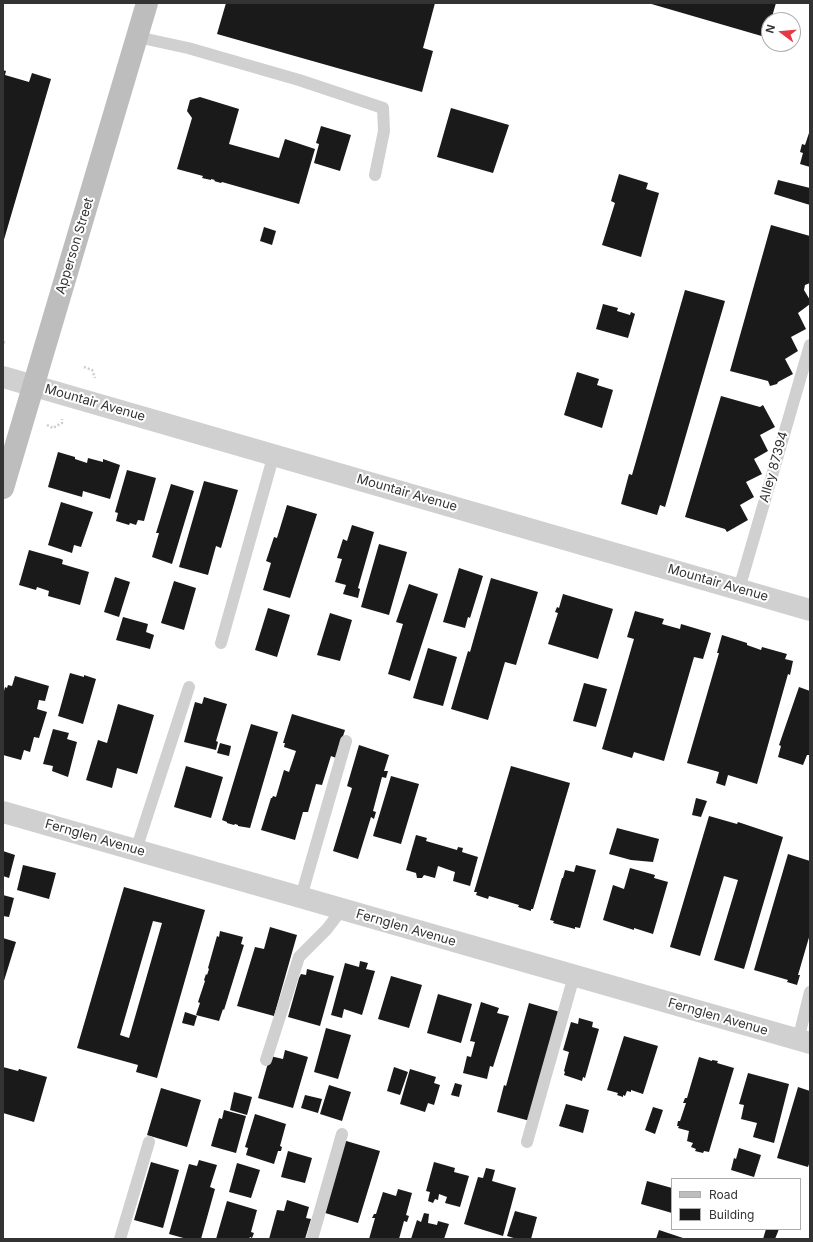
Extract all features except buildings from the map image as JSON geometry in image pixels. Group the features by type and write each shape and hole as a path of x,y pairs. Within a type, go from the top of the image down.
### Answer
{"main road":[{"name":"Apperson Street","path":"3,488 147,3"}],"street":[{"name":"Mountair Avenue","path":"3,376 810,610"},
{"name":"Fernglen Avenue","path":"3,812 804,1042"}],"lane":[{"path":"138,37 188,48 299,80 384,108 384,131 375,175"},
{"name":"Alley 87394","path":"738,589 810,344"},
{"path":"221,643 274,454"},
{"path":"136,850 189,687"},
{"path":"301,898 346,741"},
{"path":"266,1060 299,957 327,929 342,909"},
{"path":"528,1142 574,976"},
{"path":"804,1042 810,992"},
{"path":"312,1239 342,1134"},
{"path":"120,1239 149,1142"}],"path":[{"path":"84,367 92,370 96,377 92,381"},
{"path":"47,425 53,428 62,423 62,417"}]}
